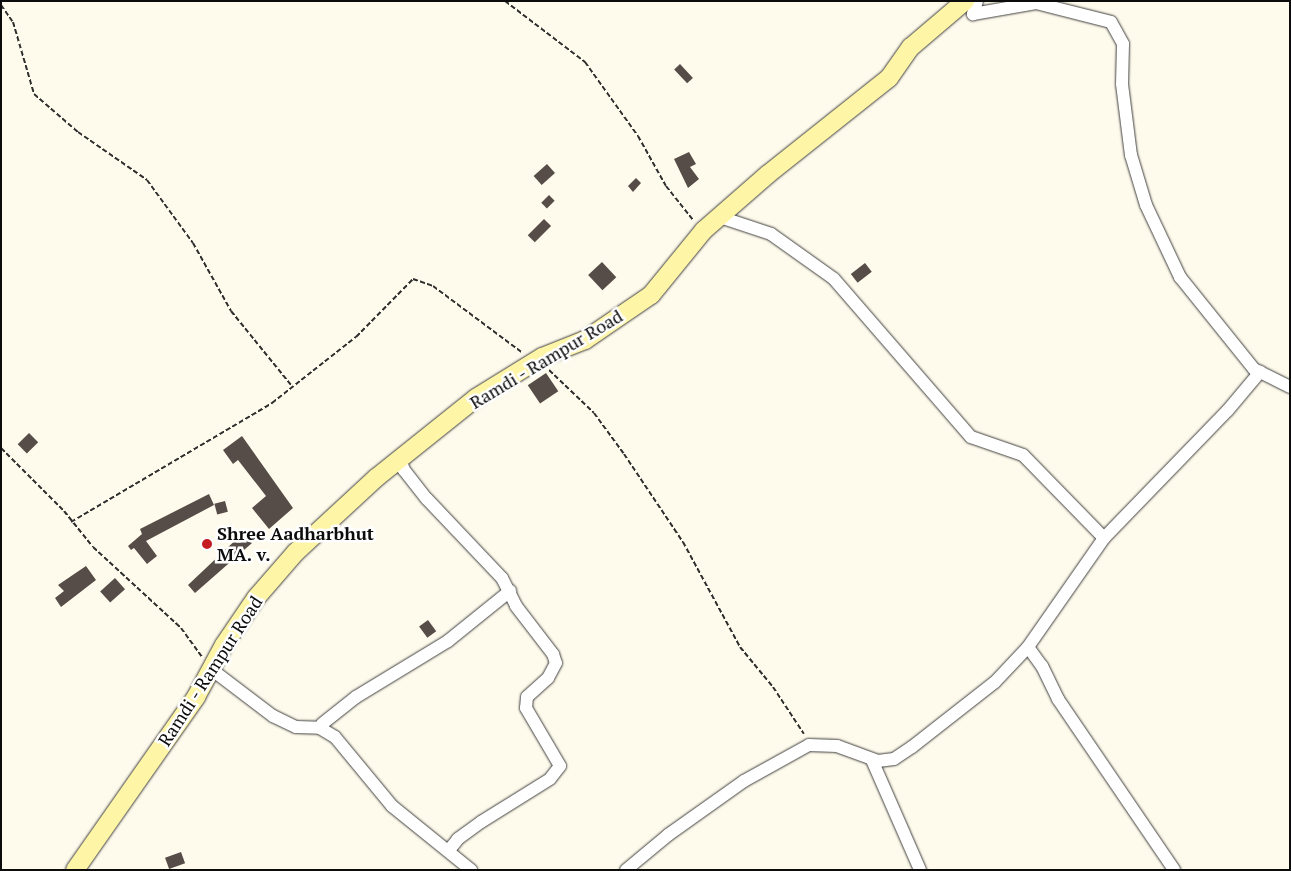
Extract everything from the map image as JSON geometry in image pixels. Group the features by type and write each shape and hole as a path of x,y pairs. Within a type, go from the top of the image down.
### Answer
{"main road":[{"name":"Ramdi - Rampur Road","path":"76,870 179,722 256,598 296,552 400,458 476,398 538,360 585,340 651,295 704,230 767,175 889,78 911,47 965,1"}],"street":[{"path":"977,1 973,14 1036,3 1111,22 1123,44 1122,84 1131,155 1146,205 1180,277 1214,323 1260,372 1290,387"},
{"path":"720,217 771,234 834,279 971,437 1023,455 1104,538"},
{"path":"626,870 668,835 736,786 786,755 809,745 837,746 872,760 894,759 996,682 1028,647 1104,538 1228,410 1260,372"},
{"path":"400,458 404,470 428,499 476,548 510,590 526,622 553,654 555,670 527,698 526,708 560,766 550,779 481,822 458,839 449,850"},
{"path":"322,724 356,697 448,641 510,590"},
{"path":"1028,647 1042,666 1058,699 1174,870"},
{"path":"211,669 273,716 296,727 320,728 334,737 392,806 449,850 471,870"},
{"path":"872,760 920,870"}],"path":[{"path":"505,1 585,62 638,136 666,186 704,230"},
{"path":"1,5 13,22 34,94 78,132 147,180 193,243 231,311 292,386"},
{"path":"71,522 272,402 362,332 413,280 433,286 538,360 594,413 683,542 740,647 797,720 809,745"},
{"path":"1,448 32,476 93,547 180,628 211,669"}],"building":[{"path":"680,64 693,78 687,83 674,69"},
{"path":"689,152 696,164 690,167 699,179 688,188 674,159"},
{"path":"547,164 555,173 542,185 534,176"},
{"path":"636,178 641,183 633,192 628,186"},
{"path":"549,195 555,201 547,208 541,203"},
{"path":"544,219 551,226 535,242 528,235"},
{"path":"602,262 616,277 602,290 588,275"},
{"path":"865,263 872,272 858,283 851,274"},
{"path":"546,373 558,391 540,404 528,385"},
{"path":"29,433 38,442 27,454 18,444"},
{"path":"242,436 293,508 269,529 252,508 266,496 238,460 233,464 223,450"},
{"path":"209,494 214,505 146,541 157,556 147,564 134,548 131,550 128,546 142,534 140,529"},
{"path":"225,501 228,512 217,514 214,504"},
{"path":"243,533 252,543 195,593 188,585"},
{"path":"86,566 96,580 61,607 55,598 64,591 58,585"},
{"path":"115,578 125,589 110,603 100,591"},
{"path":"428,620 436,631 427,638 419,626"},
{"path":"181,852 185,863 169,869 165,858"}],"place":[{"name":"Shree Aadharbhut MA. v.","path":"207,544"}]}
